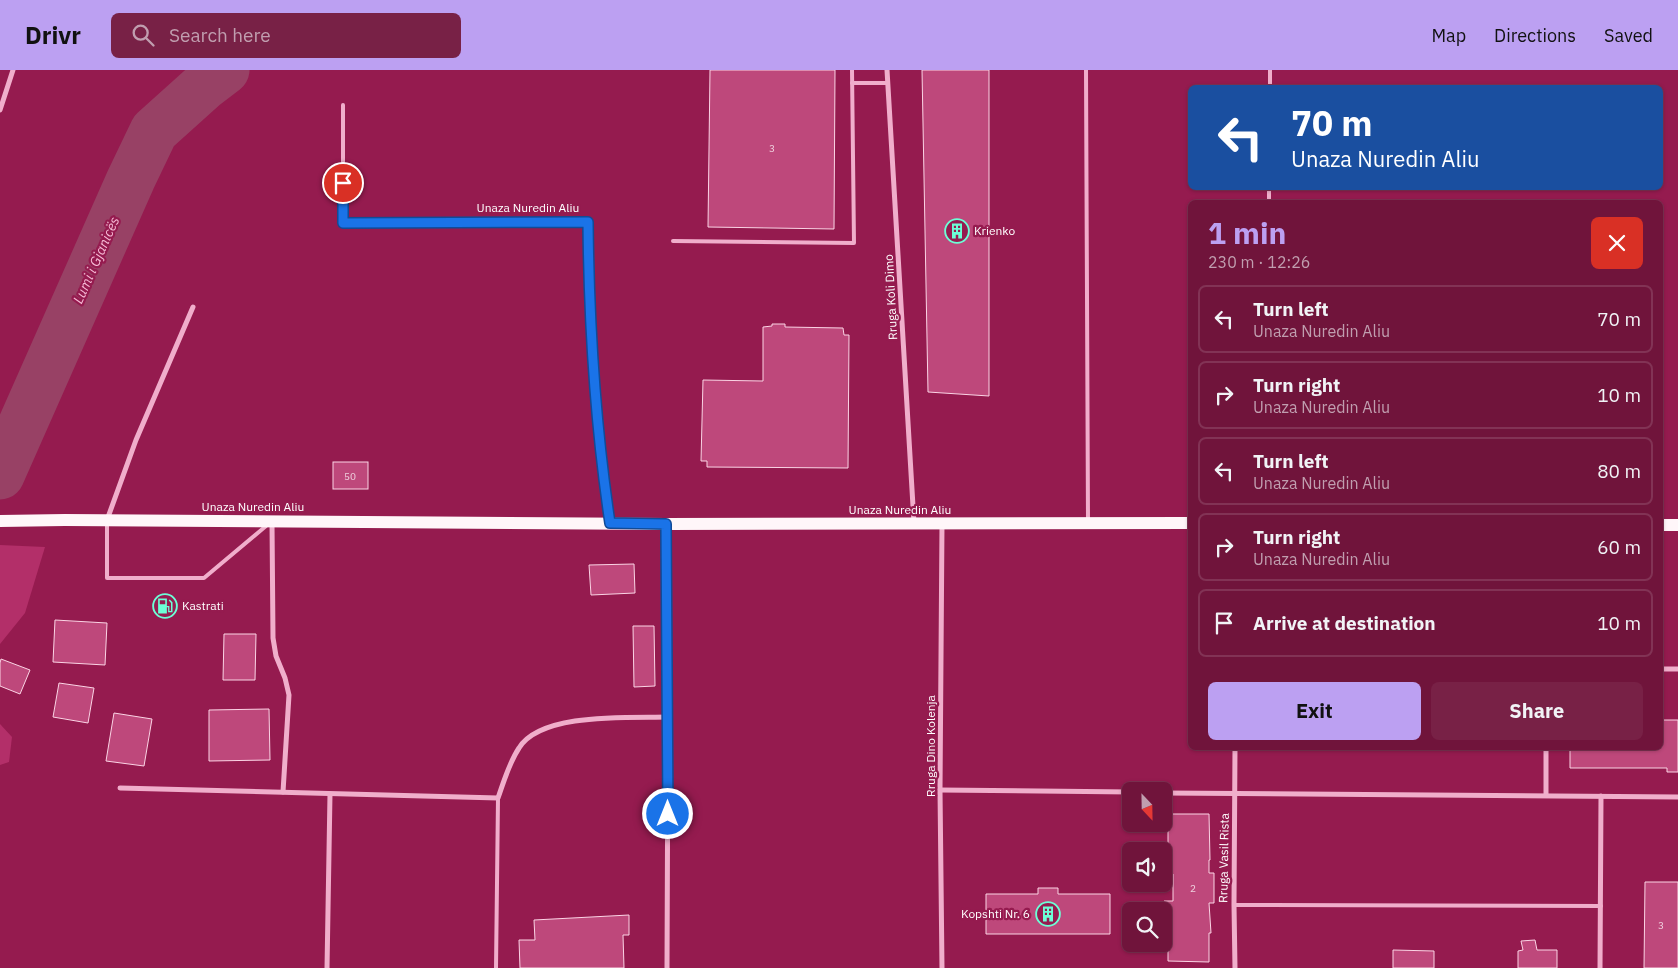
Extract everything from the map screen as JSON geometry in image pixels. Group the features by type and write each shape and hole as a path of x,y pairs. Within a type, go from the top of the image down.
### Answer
{"main road":[{"name":"Unaza Nuredin Aliu","path":"0,521 666,524 1188,523"},
{"path":"1663,525 1678,525"}],"street":[{"path":"0,110 13,70"},
{"name":"Rruga Koli Dimo","path":"887,70 914,523"},
{"path":"107,520 136,440 193,307"},
{"path":"272,521 273,638 276,656 285,678 289,695 283,792"},
{"name":"Rruga Dino Kolenja","path":"942,523 940,790 942,968"},
{"path":"666,524 668,717 667,968"},
{"path":"1663,669 1678,669"},
{"path":"120,788 498,798 519,747 534,733 559,724 584,720 668,717"},
{"name":"Rruga Vasil Rista","path":"1235,750 1235,968"},
{"path":"1546,750 1546,795"},
{"path":"940,790 1122,792"},
{"path":"1172,792 1678,797"},
{"path":"327,968 330,794"},
{"path":"1600,968 1602,796"}],"lane":[{"path":"673,241 854,243 852,70"},
{"path":"1086,70 1088,523"},
{"path":"1270,70 1270,85"},
{"path":"852,83 888,82"},
{"name":"Unaza Nuredin Aliu","path":"343,104 343,223 588,222 589,296 594,395 603,480 610,523"},
{"path":"107,520 107,578 204,578 272,521"},
{"path":"496,968 498,798"},
{"path":"1234,906 1600,906"}],"shaded area":[{"path":"0,545 45,547 25,613 0,644"},
{"path":"0,724 12,737 9,762 0,765"}],"building":[{"path":"710,70 835,70 834,229 708,227"},
{"name":"Krienko","path":"922,70 989,70 989,396 928,392"},
{"path":"772,324 785,324 785,327 843,328 844,335 849,335 848,468 707,467 707,461 701,461 703,380 763,381 763,327 772,326"},
{"path":"333,462 368,462 368,489 333,489"},
{"path":"634,564 635,593 591,595 589,565"},
{"path":"55,620 107,623 105,665 53,662"},
{"path":"633,626 654,626 655,686 634,687"},
{"path":"224,634 256,634 255,680 223,680"},
{"path":"1,659 30,670 20,694 0,686"},
{"path":"59,683 94,688 88,723 53,717"},
{"path":"269,709 270,760 209,761 209,710"},
{"path":"114,713 152,719 144,766 106,761"},
{"path":"1663,720 1678,720 1678,772 1667,772 1667,768 1570,768 1570,750 1663,750"},
{"path":"1172,814 1209,814 1209,873 1214,873 1214,903 1209,903 1211,933 1209,933 1209,962 1168,961 1168,952 1172,952 1172,902 1164,901 1173,901 1173,874 1172,842 1168,842 1168,832 1172,832"},
{"path":"1645,882 1678,882 1678,968 1644,968"},
{"name":"Kopshti Nr. 6","path":"1038,888 1058,888 1058,894 1110,894 1110,934 986,934 986,894 1038,894"},
{"path":"629,915 629,935 623,935 624,968 520,968 519,940 535,940 534,920"},
{"path":"1535,940 1537,950 1557,950 1557,968 1518,968 1518,951 1523,950 1521,941"},
{"path":"1393,950 1434,951 1434,968 1393,968"}],"waterway":[{"name":"Lumi i Gjanicës","path":"0,475 154,131 204,86 225,70"}],"place":[{"name":"Krienko","path":"957,231"},
{"name":"Kastrati","path":"165,606"},
{"name":"Kopshti Nr. 6","path":"1048,914"}],"route":[{"path":"343,183 343,223 588,222 589,296 594,395 603,480 610,523 666,524 668,814"}]}
